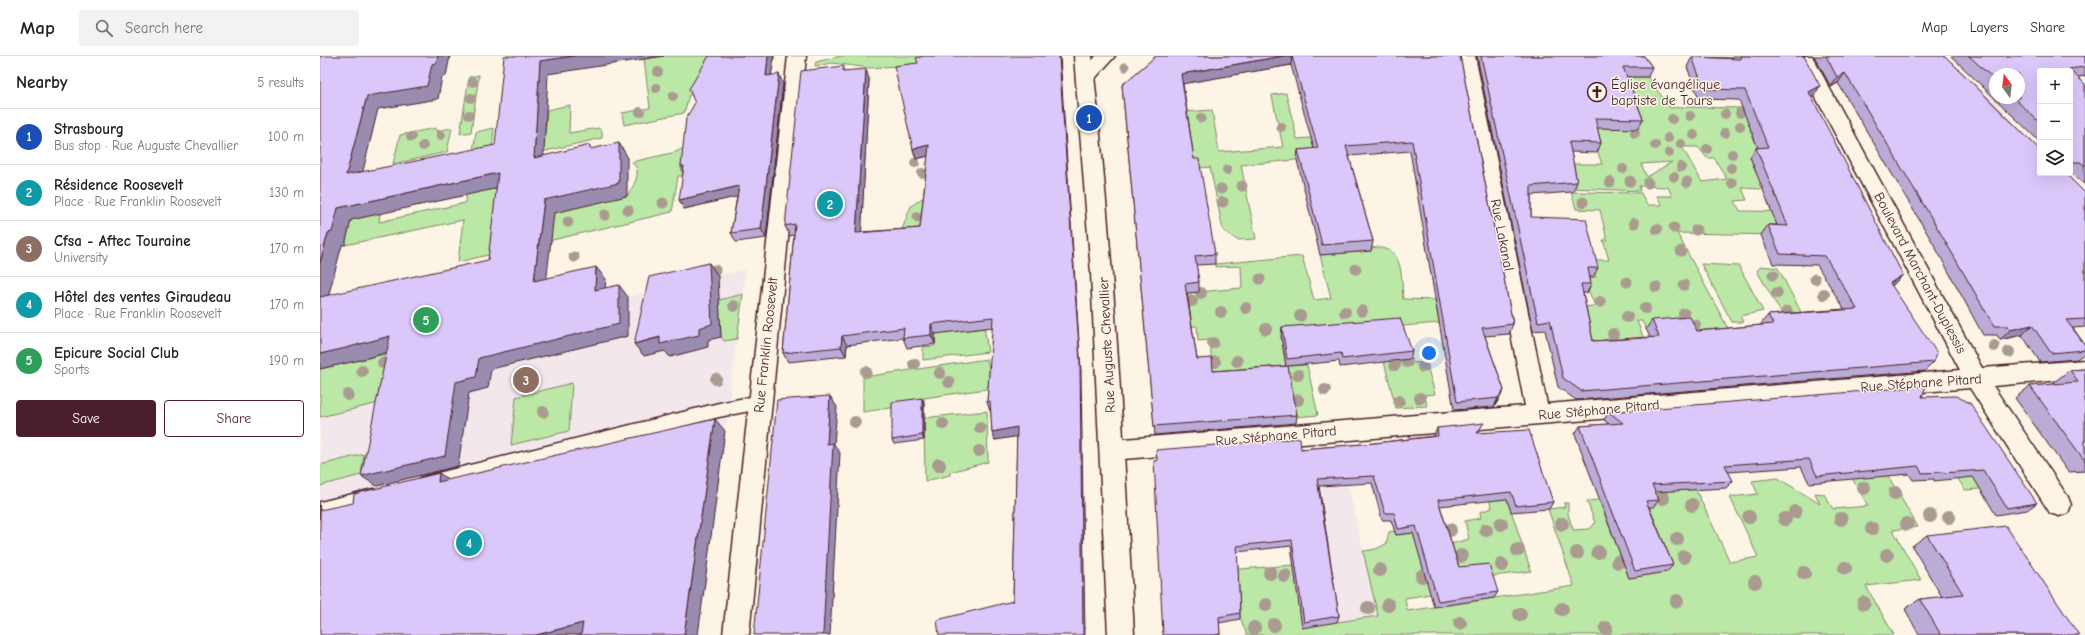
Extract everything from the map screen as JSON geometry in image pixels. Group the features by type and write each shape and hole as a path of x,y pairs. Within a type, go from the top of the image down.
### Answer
{"street":[{"name":"Rue Franklin Roosevelt","path":"736,635 797,56"},
{"name":"Rue Auguste Chevallier","path":"1083,56 1102,267 1121,635"},
{"path":"1085,79 1106,56"},
{"name":"Rue Lakanal","path":"1466,56 1538,415"},
{"name":"Boulevard Marchant-Duplessis","path":"1803,56 1976,379 2059,505"},
{"name":"Rue Stéphane Pitard","path":"1112,450 2085,369"}],"lane":[{"path":"412,487 719,410 760,402"},
{"path":"320,510 389,493"}],"shaded area":[{"path":"746,269 725,431 626,453 320,634 320,369"},
{"path":"1341,453 1378,616 1302,628 1286,510"}],"green space":[{"path":"663,56 717,56 697,94 689,95 684,113 624,125 622,113 650,108 644,59"},
{"path":"841,56 945,56 951,68 898,66 869,68 832,63 815,66 816,62"},
{"path":"479,75 471,132 460,134 469,77"},
{"path":"1619,77 1648,77 1670,108 1742,108 1745,113 1773,132 1750,131 1763,159 1766,182 1759,184 1762,189 1742,188 1747,200 1735,201 1740,211 1818,212 1782,235 1677,233 1732,336 1703,339 1683,326 1646,329 1642,321 1637,321 1644,339 1549,347 1579,307 1595,306 1583,278 1596,277 1591,260 1609,260 1603,240 1607,240 1600,210 1576,209 1571,192 1641,193 1647,205 1662,205 1657,196 1672,196 1668,187 1639,186 1640,191 1571,188 1555,164 1602,164 1589,128","holes":["1682,147 1698,147 1707,158 1714,158 1727,179 1702,182","1672,162 1647,177 1641,164"]},
{"path":"1286,93 1297,139 1311,138 1317,158 1241,165 1256,239 1237,240 1223,230 1210,167 1189,169 1186,112 1212,110 1219,152 1283,147 1272,95"},
{"path":"570,105 569,133 598,128 602,131 602,138 537,153 627,196 635,183 637,174 637,170 632,162 676,152 688,146 681,167 683,176 678,176 672,212 458,262 463,220 345,245 359,187 380,214 379,222 465,203 476,132 494,128 492,148 545,137 547,110"},
{"path":"436,128 436,131 452,128 447,152 393,164 400,135"},
{"path":"928,194 924,238 898,240 911,206"},
{"path":"1378,247 1392,252 1398,260 1402,277 1403,299 1435,300 1439,323 1281,336 1286,366 1307,365 1318,415 1295,417 1213,380 1210,340 1198,341 1197,326 1191,326 1186,293 1242,288 1241,266 1215,267 1215,264 1302,256 1314,300 1331,298 1320,255 1371,251 1370,248"},
{"path":"1701,264 1739,266 1763,311 1740,316 1743,322 1732,322"},
{"path":"1761,266 1778,268 1803,316 1783,316 1757,271"},
{"path":"743,294 737,339 724,341 721,337 719,300"},
{"path":"984,326 988,352 923,360 923,347 935,346 935,334"},
{"path":"394,352 383,402 320,417 320,369"},
{"path":"1383,358 1407,358 1412,363 1426,362 1435,394 1425,395 1427,406 1396,408"},
{"path":"987,359 993,388 924,398 924,403 863,412 863,377"},
{"path":"572,383 569,431 511,445 516,397"},
{"path":"987,411 988,462 950,472 950,475 925,481 924,418"},
{"path":"1941,452 1995,488 1965,490"},
{"path":"364,454 361,475 320,486 320,465"},
{"path":"1884,469 1918,527 1893,530 1921,580 1866,586 1894,635 1247,635 1227,570 1294,565 1337,622 1378,616 1363,551 1376,549 1386,544 1389,532 1394,531 1396,535 1413,533 1447,545 1469,539 1465,521 1481,518 1480,512 1492,508 1486,489 1499,474 1531,571 1487,577 1431,594 1405,598 1407,611 1574,586 1548,509 1565,507 1564,503 1568,503 1568,514 1573,530 1590,529 1595,523 1587,501 1599,500 1629,578 1667,571 1641,508 1646,491 1687,471 1730,562 1758,557 1730,497 1758,494 1752,481 1778,478 1820,504 1815,493 1824,494 1833,509 1868,506 1849,473"}],"building":[{"path":"320,56 438,56 436,63 432,64 427,86 367,96 346,175 495,145 504,56 574,56 540,61 534,158 590,145 590,149 619,143 619,183 544,200 534,281 596,267 595,290 619,285 619,324 479,358 476,377 456,382 445,456 361,476 390,336 320,354 320,297 488,260 498,173 338,208 332,232 328,233 320,263"},
{"path":"709,56 768,56 766,76 779,74 761,229 731,233 739,186 679,200 684,166 681,166 686,118 695,103 689,89"},
{"path":"924,56 1059,56 1080,362 1083,635 939,635 937,620 1013,601 1017,427 992,432 990,401 987,402 993,317 931,324 931,335 903,338 904,328 842,336 841,347 783,353 795,224 785,226 801,71 844,66 843,71 866,69 856,233 920,228 929,145 913,149 894,66 918,63 916,58"},
{"path":"1156,56 1283,56 1181,74 1194,159 1199,159 1215,254 1195,256 1199,282 1185,284 1197,359 1212,358 1213,371 1288,366 1297,415 1154,426 1122,85"},
{"path":"1292,56 1460,56 1513,324 1482,328 1504,390 1498,398 1457,402 1412,141 1346,146 1373,241 1322,245 1298,150 1318,148"},
{"path":"1481,56 1644,56 1652,67 1623,67 1643,119 1595,118 1601,143 1569,142 1577,182 1531,186 1531,217 1586,219 1598,268 1588,268 1591,284 1581,284 1593,341 1659,337 1652,320 1690,317 1697,331 1773,324 1768,315 1857,309 1825,256 1780,254 1768,225 1788,226 1756,148 1768,147 1745,90 1704,89 1692,57 1741,59 1740,56 1804,56 1820,86 1809,92 1903,275 1890,283 1937,353 1934,362 1581,391 1563,378 1550,320 1538,322"},
{"path":"1826,56 1945,56 1989,100 1989,104 1994,104 2037,147 2037,176 2068,176 2085,193 2085,319 2066,320 2085,345 2085,350 2051,353 2032,325 2010,330 2008,326 1994,326 1845,73 1837,77"},
{"path":"1969,56 2085,56 2085,67 2073,68 2037,68 2037,120 2020,104 2025,104 2025,68 1989,68 1989,74"},
{"path":"2073,73 2085,84 2085,166 2080,162 2073,162"},
{"path":"709,263 712,324 699,328 699,335 660,344 660,337 634,344 649,277"},
{"path":"1400,318 1412,351 1342,359 1341,353 1287,359 1282,327"},
{"path":"2085,369 2085,461 2030,386 2078,382 2070,370"},
{"path":"1926,386 1922,397 1956,396 1970,403 2037,503 2007,508 1983,470 1922,473 1918,466 1817,476 1809,459 1725,465 1733,481 1652,485 1659,500 1646,501 1673,565 1635,571 1580,426 1623,423 1609,412"},
{"path":"830,396 827,444 833,443 823,635 754,635 777,400"},
{"path":"922,398 922,435 892,440 892,402"},
{"path":"715,419 684,635 581,635 583,623 536,635 320,635 320,510 353,503 354,494 439,473 438,482"},
{"path":"1484,423 1477,433 1529,430 1553,502 1516,506 1511,492 1438,500 1459,567 1489,564 1498,592 1438,601 1416,526 1398,529 1394,513 1385,513 1374,476 1317,479 1339,616 1304,622 1292,540 1237,546 1240,613 1219,617 1220,634 1163,635 1154,461 1157,460 1156,450 1300,438 1301,449 1375,443 1438,436 1437,428"},
{"path":"2006,526 2079,635 1941,635 1920,599 1963,594 1927,535"}],"place":[{"name":"Église évangélique baptiste de Tours","path":"1597,92"},
{"name":"Strasbourg","path":"1089,118"},
{"name":"Résidence Roosevelt","path":"830,204"},
{"name":"Epicure Social Club","path":"426,320"},
{"name":"Cfsa - Aftec Touraine","path":"526,380"},
{"name":"Hôtel des ventes Giraudeau","path":"469,543"}]}
